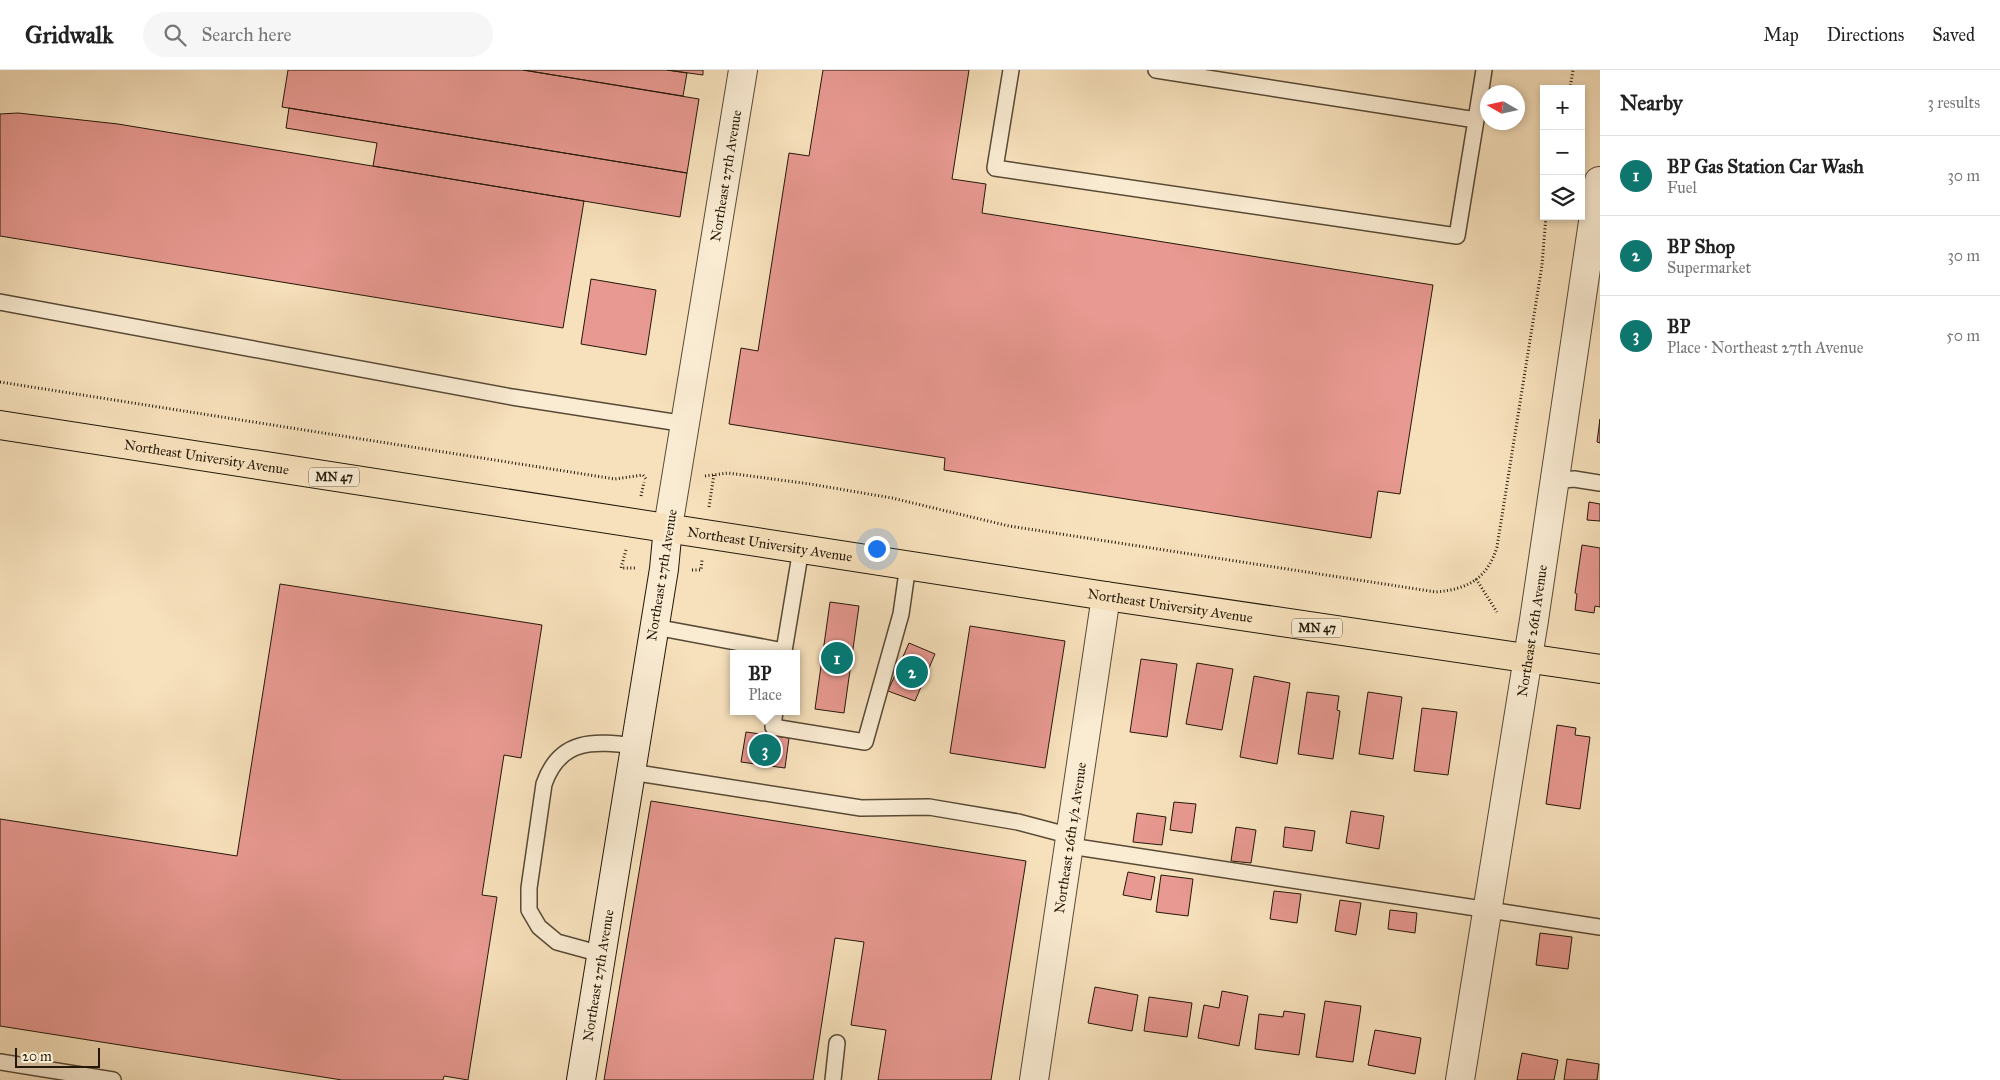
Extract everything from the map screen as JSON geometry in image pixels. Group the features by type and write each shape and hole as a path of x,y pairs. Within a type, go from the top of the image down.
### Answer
{"main road":[{"name":"Northeast University Avenue","path":"0,425 1106,596 1600,669"}],"street":[{"name":"Northeast 27th Avenue","path":"581,1080 654,627 668,527 743,70"},
{"name":"Northeast 26th Avenue","path":"1460,1080 1528,658 1599,181"},
{"name":"Northeast 26th 1/2 Avenue","path":"1034,1080 1106,596"}],"lane":[{"path":"1012,70 995,168 1457,236 1484,70"},
{"path":"1156,70 1476,120"},
{"path":"0,302 512,398 686,424"},
{"path":"1553,481 1574,479 1600,483"},
{"path":"784,650 801,549"},
{"path":"774,715 773,727 865,742 900,614 908,565"},
{"path":"654,627 769,650"},
{"path":"601,954 557,942 539,927 529,910 529,888 544,784 549,770 571,750 584,743 601,742 633,759 861,808 929,806 1018,822 1071,841 1600,927"},
{"path":"833,1080 838,1043"},
{"path":"0,1062 113,1080"}],"path":[{"path":"1571,85 1573,70"},
{"path":"714,474 728,473 892,498 1009,526 1436,592 1456,590 1484,574 1492,561 1497,547 1542,265 1546,220"},
{"path":"0,382 615,479 643,475 645,479"},
{"path":"1476,579 1497,612"}],"building":[{"path":"288,70 523,70 699,99 687,173 282,107"},
{"path":"523,70 667,70 687,73 683,96"},
{"path":"667,70 703,70 703,75"},
{"path":"823,70 969,70 952,179 986,184 982,213 1433,285 1400,494 1378,491 1371,538 944,470 945,458 729,424 741,348 758,351 789,153 809,156"},
{"path":"289,108 687,173 680,217 373,166 377,143 286,128"},
{"path":"18,113 118,124 584,201 563,328 0,236 0,114"},
{"path":"591,279 656,290 646,355 581,344"},
{"path":"1600,419 1600,443 1597,442"},
{"path":"1589,502 1600,504 1600,521 1587,520"},
{"path":"1582,545 1600,548 1600,607 1595,606 1594,613 1575,610 1577,594 1575,593"},
{"path":"280,584 542,625 521,758 504,755 482,895 497,897 468,1080 444,1076 443,1080 342,1080 0,1026 0,819 237,856"},
{"path":"830,602 859,606 844,713 815,709"},
{"path":"970,626 1065,641 1045,768 950,753"},
{"path":"909,643 935,654 915,701 888,691"},
{"path":"1141,659 1177,664 1167,737 1130,732"},
{"path":"1197,663 1233,669 1222,730 1186,724"},
{"path":"1254,676 1290,683 1277,764 1240,757"},
{"path":"1307,692 1339,696 1337,710 1340,711 1333,759 1298,754"},
{"path":"1368,692 1402,697 1393,759 1359,754"},
{"path":"1422,708 1457,712 1448,775 1414,771"},
{"path":"1557,725 1576,728 1575,735 1590,737 1580,809 1546,804"},
{"path":"746,732 789,738 785,768 741,762"},
{"path":"651,801 1026,861 991,1080 878,1080 886,1030 851,1025 864,942 835,938 813,1080 604,1080"},
{"path":"1174,802 1196,804 1192,833 1170,830"},
{"path":"1351,811 1384,816 1379,849 1346,843"},
{"path":"1137,813 1166,817 1162,845 1133,842"},
{"path":"1236,827 1256,830 1251,863 1231,861"},
{"path":"1285,827 1315,831 1312,851 1283,847"},
{"path":"1128,872 1155,877 1151,900 1123,895"},
{"path":"1161,875 1193,879 1188,916 1156,912"},
{"path":"1274,891 1301,894 1297,923 1270,919"},
{"path":"1340,900 1361,903 1356,935 1335,931"},
{"path":"1390,910 1417,913 1415,933 1388,929"},
{"path":"1540,933 1572,937 1568,969 1536,965"},
{"path":"1095,987 1138,995 1132,1031 1088,1023"},
{"path":"1222,991 1248,996 1239,1046 1198,1038 1204,1005 1219,1008"},
{"path":"1149,997 1192,1003 1187,1037 1144,1031"},
{"path":"1325,1001 1361,1006 1353,1062 1316,1057"},
{"path":"1284,1011 1305,1014 1299,1055 1255,1049 1259,1014 1283,1017"},
{"path":"1375,1030 1421,1038 1415,1074 1368,1065"},
{"path":"1522,1053 1558,1060 1554,1080 1517,1080"},
{"path":"1567,1059 1599,1064 1597,1080 1564,1080"}],"place":[{"name":"BP Gas Station Car Wash","path":"837,658"},
{"name":"BP Shop","path":"912,672"},
{"name":"BP","path":"765,750"}]}
